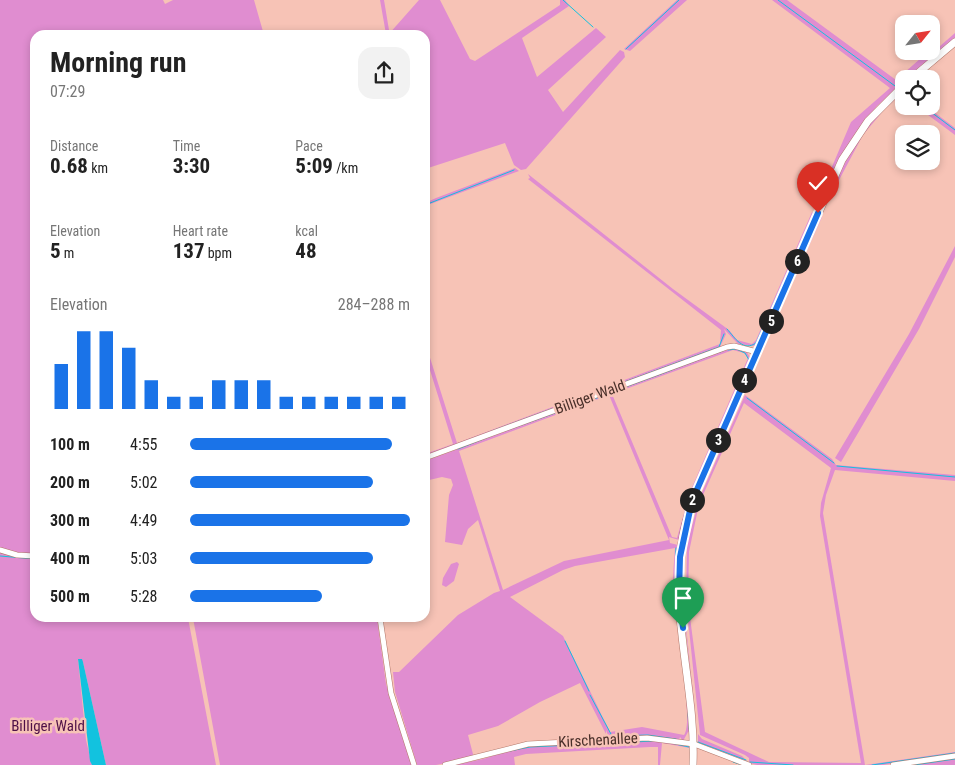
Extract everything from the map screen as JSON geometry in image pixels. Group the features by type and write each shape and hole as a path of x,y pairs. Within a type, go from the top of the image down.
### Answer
{"main road":[{"path":"922,70 955,42"},
{"path":"694,765 694,744 679,594 681,543 695,492 848,150 868,121 895,94"}],"street":[{"name":"Billiger Wald","path":"430,456 721,349 734,346 757,352"},
{"path":"0,550 17,555 30,556"},
{"path":"381,622 391,693 414,765"},
{"name":"Kirschenallee","path":"445,765 528,744 647,738 694,744 748,765"},
{"path":"893,765 955,756"}],"green space":[{"name":"Billiger Wald","path":"0,0 163,0 165,4 173,0 254,0 263,30 30,30 30,622 189,622 216,765 106,765 83,662 78,659 86,740 92,765 0,765"},
{"path":"380,0 384,0 389,30 385,30"},
{"path":"419,0 440,0 470,59 475,61 560,5 560,0 565,0 569,6 522,38 537,77 596,28 606,37 548,90 563,112 620,50 624,52 625,57 526,169 521,170 514,165 505,143 430,167 430,30 392,30"},
{"path":"677,0 687,0 630,51 624,49"},
{"path":"772,0 787,0 895,79 895,90 877,106 853,137 816,209 814,209 851,122 890,88"},
{"path":"955,33 955,38 940,51 940,46"},
{"path":"919,60 929,60 918,70 907,70"},
{"path":"895,97 895,100 863,135 822,212 842,167 869,124"},
{"path":"928,115 938,115 955,128 955,135"},
{"path":"515,168 519,171 430,204 430,201"},
{"path":"528,174 673,289 729,330 737,340 752,344 756,340 812,212 814,214 755,346 738,344 724,329 726,334 720,347 430,455 430,452 453,444 430,370 430,358 457,443 720,344 721,330 528,179 530,178"},
{"path":"821,215 822,217 761,352 760,351"},
{"path":"955,246 955,257 919,329 841,462 835,458 909,334"},
{"path":"732,348 746,351 751,359 679,540 669,537 670,543 678,545 677,594 675,596 681,650 673,587 675,548 575,566 563,570 510,597 563,636 610,732 642,727 684,735 687,726 686,696 690,731 683,741 680,737 679,740 646,736 609,738 580,683 540,702 498,726 468,735 474,758 436,765 417,765 395,692 393,672 399,672 458,615 500,591 478,520 468,529 462,545 445,542 449,495 453,485 451,479 442,477 430,480 430,459","holes":["733,350 744,353 748,358 690,492 677,538 672,537 612,394","609,395 669,540 564,561 503,590 459,451"]},
{"path":"740,395 743,395 700,489 688,525 683,554 683,597 697,731 682,595 683,548 688,521 698,492"},
{"path":"745,395 832,459 836,465 955,475 955,481 835,470 826,495 823,513 865,765 757,765 749,763 749,758 745,755 700,735 686,600 687,544 700,497","holes":["744,403 831,468 821,503 820,516 861,763 769,762 705,732 688,602 689,552 699,504"]},
{"path":"457,562 459,564 454,581 446,587 442,585 443,578 451,564"},
{"path":"194,622 378,622 386,684 413,765 220,765"},
{"path":"698,734 702,739 742,756 747,761 698,744"},
{"path":"645,739 690,746 691,765 690,748 662,743 660,765 658,765 658,747 650,747 526,754 514,757 515,765 454,765 483,759 520,747"},
{"path":"955,752 955,754 883,765 865,765"},
{"path":"955,757 955,765 903,765"}],"water":[{"path":"78,659 82,659 83,662 106,765 92,765 90,761"}],"waterway":[{"path":"563,0 593,27"},
{"path":"626,49 679,0"},
{"path":"778,0 895,86"},
{"path":"935,115 955,130"},
{"path":"430,203 514,170"},
{"path":"727,329 743,345 747,346 756,343 813,215"},
{"path":"492,431 719,347 724,334"},
{"path":"728,350 736,349 745,353 749,360"},
{"path":"717,353 723,351"},
{"path":"674,369 709,356"},
{"path":"612,392 672,370"},
{"path":"505,431 608,394"},
{"path":"747,398 834,463"},
{"path":"458,449 499,433"},
{"path":"837,466 955,477"},
{"path":"675,595 676,548"},
{"path":"0,556 30,559"},
{"path":"675,598 676,604"},
{"path":"565,641 589,691"},
{"path":"590,695 612,736 648,735 676,739"},
{"path":"688,713 689,729"},
{"path":"510,751 530,747 654,741"},
{"path":"698,742 746,760"},
{"path":"675,744 689,747"},
{"path":"872,765 955,753"},
{"path":"914,765 955,759"},
{"path":"733,762 739,764"},
{"path":"750,762 793,765"}],"route":[{"path":"683,628 679,594 680,557 685,523 692,501 818,213"}]}
